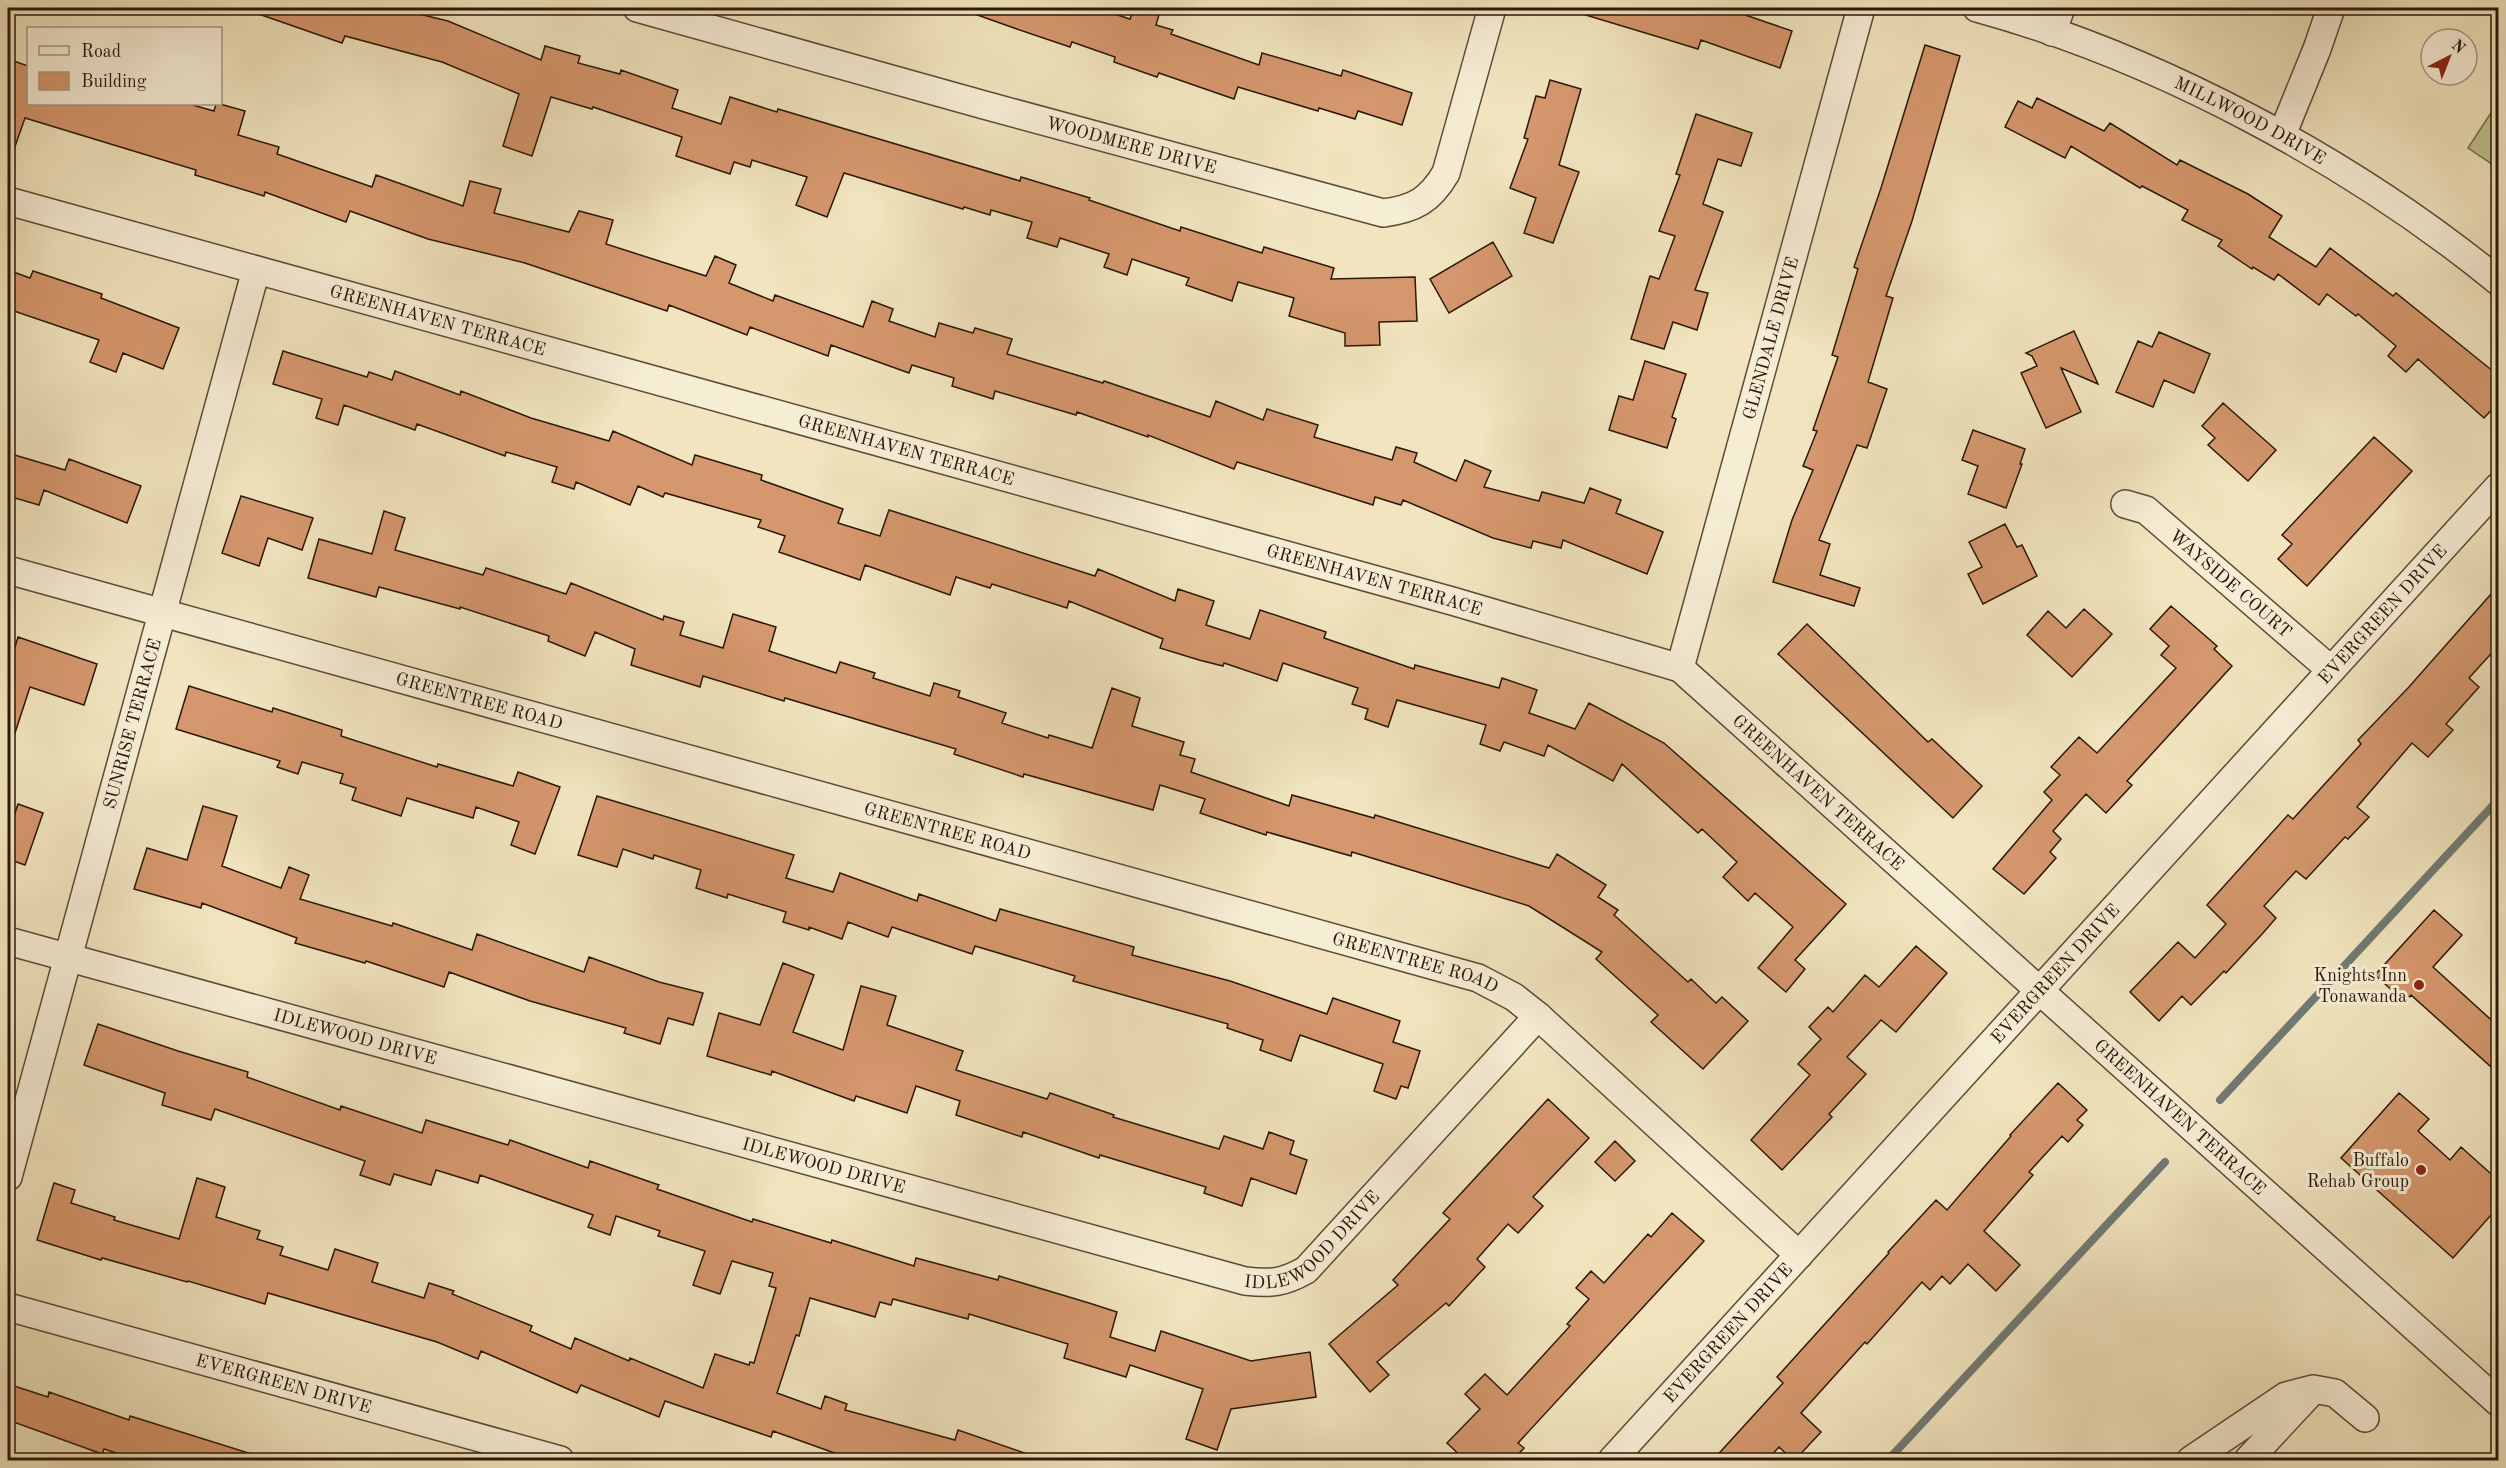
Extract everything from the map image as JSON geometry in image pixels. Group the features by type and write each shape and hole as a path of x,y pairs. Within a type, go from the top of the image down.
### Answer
{"street":[{"name":"WOODMERE DRIVE","path":"638,8 1383,213 1404,210 1425,200 1437,189 1446,173 1492,8"},
{"name":"GLENDALE DRIVE","path":"1680,668 1861,8"},
{"name":"MILLWOOD DRIVE","path":"1977,8 2057,20 2157,74 2282,135 2377,193 2499,281"},
{"path":"2282,135 2331,8"},
{"name":"GREENHAVEN TERRACE","path":"8,201 1452,601 1680,668 2499,1402"},
{"name":"SUNRISE TERRACE","path":"8,1177 256,270"},
{"name":"EVERGREEN DRIVE","path":"1612,1461 2499,487"},
{"name":"WAYSIDE COURT","path":"2125,504 2146,510 2331,670"},
{"name":"GREENTREE ROAD","path":"8,570 1478,978 1514,997 1538,1016 1799,1254"},
{"name":"IDLEWOOD DRIVE","path":"8,941 1245,1281 1268,1284 1288,1280 1306,1270 1538,1016"},
{"name":"EVERGREEN DRIVE","path":"8,1307 560,1461"},
{"path":"2191,1461 2286,1396 2305,1391 2335,1393 2365,1418"},
{"path":"2235,1461 2305,1391"},
{"path":"2248,1461 2305,1391"},
{"path":"2213,1461 2249,1421"}],"green space":[{"path":"2498,102 2498,168 2468,148"}],"building":[{"path":"251,8 394,8 448,21 541,60 545,46 580,56 578,63 620,74 621,70 678,90 672,108 721,124 730,97 777,112 778,109 1020,181 1021,177 1090,198 1089,200 1180,231 1181,227 1262,253 1264,247 1334,268 1331,279 1415,277 1417,321 1379,322 1380,345 1345,346 1345,333 1289,316 1294,298 1238,282 1232,301 1186,285 1189,278 1132,259 1127,275 1104,267 1109,254 1060,238 1057,247 1027,238 1032,222 991,210 990,215 964,207 963,209 844,173 827,217 796,205 807,177 752,160 750,167 734,162 730,174 676,156 682,137 593,107 592,109 551,97 532,156 503,146 519,94 442,62 345,36 342,43 250,11"},
{"path":"970,8 1096,8 1130,19 1134,8 1161,8 1156,25 1173,30 1171,34 1259,65 1262,53 1341,76 1343,70 1412,93 1402,125 1358,111 1355,119 1319,108 1318,111 1238,87 1234,99 1159,73 1157,77 1114,62 1115,57 1072,42 1070,47 1014,28 969,12"},
{"path":"1580,8 1725,8 1792,31 1780,68 1701,40 1698,49 1579,13"},
{"path":"1925,45 1960,56 1912,221 1886,296 1893,298 1868,382 1887,389 1867,448 1857,445 1819,540 1830,544 1820,575 1860,588 1854,606 1773,582 1792,520 1813,470 1803,466 1817,431 1813,430 1838,357 1832,355 1858,269 1854,267"},
{"path":"8,59 27,66 27,105 193,105 214,111 216,105 222,105 245,111 238,135 279,147 277,154 372,187 376,175 463,206 470,181 501,189 494,213 569,232 579,211 613,220 606,244 706,276 715,256 736,265 729,283 773,301 775,295 863,327 872,301 893,309 889,321 935,337 939,323 973,333 975,328 1012,339 1007,354 1103,383 1104,381 1210,417 1216,401 1263,420 1267,409 1318,425 1314,437 1392,460 1396,447 1417,453 1414,462 1456,481 1465,460 1491,471 1484,487 1539,501 1542,492 1584,503 1590,488 1621,500 1616,513 1663,532 1647,574 1563,540 1561,548 1533,541 1531,548 1493,538 1403,500 1401,505 1375,497 1373,505 1237,462 1234,469 1148,435 1148,437 1077,412 1076,415 995,391 993,399 952,386 954,378 912,365 909,373 831,345 828,356 750,327 747,335 669,305 667,311 525,263 428,239 350,211 346,222 265,192 264,196 195,175 196,170 25,118 11,158 8,158"},
{"path":"1550,80 1581,89 1559,165 1579,172 1553,243 1524,233 1536,198 1510,188 1528,139 1524,138 1536,96 1545,98"},
{"path":"2037,98 2104,131 2110,123 2177,165 2180,160 2248,194 2282,216 2269,237 2316,267 2330,248 2393,296 2396,293 2499,376 2499,402 2484,418 2418,359 2406,372 2388,356 2396,346 2358,314 2356,316 2327,294 2319,305 2278,274 2274,280 2253,267 2252,269 2218,246 2222,240 2182,220 2188,210 2142,186 2140,188 2071,146 2065,158 2005,127 2018,101 2032,108"},
{"path":"1696,114 1752,133 1741,166 1718,159 1703,204 1723,212 1695,290 1708,293 1697,330 1673,322 1664,349 1631,339 1650,276 1659,279 1675,236 1659,231 1680,175 1676,174"},
{"path":"1493,242 1512,276 1449,313 1430,279"},
{"path":"8,270 30,278 33,271 102,294 101,298 179,328 163,369 123,353 116,372 90,362 99,340 8,309"},
{"path":"2074,331 2098,384 2061,368 2081,412 2046,428 2021,373 2037,366 2032,356 2026,353"},
{"path":"2159,332 2210,354 2194,393 2164,380 2153,407 2116,392 2138,341 2152,347"},
{"path":"283,351 367,377 369,372 392,380 395,371 460,395 461,391 531,418 609,441 613,431 692,465 695,455 762,475 761,480 843,509 838,523 880,536 889,510 1095,576 1098,569 1175,601 1178,589 1214,601 1206,625 1250,639 1260,610 1326,632 1324,638 1414,669 1415,665 1499,688 1502,678 1537,690 1529,713 1575,729 1589,703 1664,743 1846,904 1795,960 1805,969 1786,992 1758,968 1793,927 1755,893 1748,901 1723,877 1737,862 1702,829 1698,833 1622,764 1613,781 1548,745 1544,756 1504,742 1500,751 1480,744 1486,725 1397,700 1388,727 1365,719 1368,709 1352,704 1358,688 1283,663 1277,681 1224,663 1223,666 1199,660 1160,648 1163,639 1069,601 1067,608 992,584 990,588 956,577 950,595 865,565 860,580 779,552 785,536 758,527 761,520 665,493 663,497 638,486 630,505 576,482 574,489 552,482 557,467 506,452 505,456 417,424 415,430 344,405 338,425 316,418 322,399 273,384"},
{"path":"1645,361 1686,374 1672,417 1676,419 1667,448 1609,430 1619,396 1633,400"},
{"path":"2223,403 2276,450 2248,481 2208,445 2215,438 2202,426"},
{"path":"1973,430 2025,449 2006,508 1968,494 1978,466 1962,460"},
{"path":"2374,437 2412,471 2307,586 2278,559 2292,544 2282,535"},
{"path":"8,453 65,470 69,459 141,486 127,523 44,490 39,505 8,496"},
{"path":"241,496 313,518 302,550 268,538 259,566 222,553"},
{"path":"384,511 405,518 395,550 483,575 486,568 566,594 571,583 663,620 664,616 684,622 680,635 723,648 733,614 776,627 769,651 836,673 840,662 875,673 873,678 930,696 934,683 960,691 958,697 1006,713 1002,723 1048,738 1049,735 1092,748 1112,688 1140,698 1132,726 1184,742 1180,755 1195,759 1191,772 1289,806 1292,795 1374,818 1375,815 1549,868 1557,854 1606,885 1598,897 1618,910 1614,915 1688,982 1691,979 1716,1003 1722,997 1748,1021 1703,1069 1651,1022 1658,1015 1596,959 1602,952 1529,906 1352,852 1351,856 1267,832 1266,835 1200,813 1205,799 1160,785 1153,810 1024,774 1023,777 954,754 956,749 785,698 784,701 703,676 700,687 631,665 635,649 595,632 585,656 548,641 549,636 460,607 460,609 379,587 376,597 308,578 319,539 372,554"},
{"path":"2005,524 2017,547 2022,545 2037,576 1983,604 1968,574 1982,567 1969,542"},
{"path":"2499,585 2499,645 2469,678 2479,687 2446,724 2453,730 2428,757 2412,743 2357,807 2369,817 2348,839 2345,837 2306,879 2296,871 2264,906 2276,918 2226,973 2224,971 2191,1005 2182,996 2159,1021 2130,992 2178,942 2195,958 2226,924 2207,905 2288,815 2293,819 2361,744 2358,740 2408,688"},
{"path":"2171,606 2217,646 2214,649 2232,666 2127,781 2132,785 2106,813 2086,794 2053,831 2061,839 2050,852 2056,858 2024,894 1993,869 2052,800 2044,792 2060,775 2051,767 2079,737 2097,753 2176,668 2161,655 2169,646 2150,629"},
{"path":"2084,609 2112,634 2072,677 2027,635 2048,611 2066,628"},
{"path":"1807,624 1928,742 1932,739 1982,786 1953,818 1778,654"},
{"path":"18,637 97,664 84,705 30,687 12,742 8,741 8,670"},
{"path":"189,686 272,712 273,708 342,730 341,736 437,767 438,764 513,786 518,772 560,787 535,854 511,845 519,822 476,807 473,818 407,798 401,816 352,800 356,788 340,783 343,774 302,762 298,774 277,767 280,761 176,729"},
{"path":"597,796 794,855 786,878 833,892 840,873 917,901 919,894 996,921 1000,909 1134,947 1132,955 1230,981 1327,1014 1333,998 1400,1021 1393,1042 1420,1051 1408,1088 1401,1086 1396,1099 1374,1091 1383,1064 1300,1035 1291,1061 1260,1050 1263,1040 1227,1028 1228,1024 1073,981 1075,976 975,946 972,954 892,927 888,937 848,922 842,939 809,927 809,930 783,922 786,912 728,894 727,898 696,888 701,870 654,855 653,859 623,849 617,867 578,855"},
{"path":"18,804 43,813 25,865 8,859 8,817 13,819"},
{"path":"203,806 237,816 222,866 281,888 289,867 309,875 300,899 392,926 393,923 472,950 477,934 584,972 589,957 659,982 703,993 693,1025 668,1018 660,1044 624,1033 626,1028 530,1001 449,972 444,987 366,961 365,963 295,943 297,938 202,903 201,908 134,889 147,848 187,860"},
{"name":"Knights Inn Tonawanda","path":"2434,910 2462,935 2433,967 2499,1027 2499,1074 2411,995 2405,1002 2375,975"},
{"path":"1916,946 1947,973 1896,1032 1881,1020 1847,1057 1866,1074 1829,1114 1832,1117 1782,1170 1751,1140 1810,1075 1798,1064 1821,1039 1809,1027 1828,1007 1833,1012 1865,975 1879,987"},
{"path":"783,963 814,975 793,1032 843,1050 861,986 896,996 887,1025 963,1051 956,1070 1047,1099 1050,1093 1114,1115 1113,1117 1219,1149 1224,1136 1263,1149 1269,1132 1294,1141 1290,1154 1307,1160 1296,1194 1251,1178 1242,1206 1204,1193 1206,1187 1100,1155 1099,1158 1023,1132 1022,1137 956,1115 960,1101 916,1086 907,1113 856,1096 854,1101 772,1071 771,1075 707,1056 719,1013 760,1025"},
{"path":"98,1024 248,1072 247,1077 340,1110 341,1106 422,1133 426,1120 508,1145 510,1140 588,1168 590,1161 659,1185 657,1189 752,1222 753,1219 831,1243 832,1240 914,1266 916,1258 998,1280 999,1276 1089,1303 1117,1312 1110,1337 1155,1351 1161,1331 1251,1361 1310,1352 1316,1397 1231,1409 1217,1450 1186,1439 1203,1389 1130,1365 1126,1377 1064,1358 1068,1344 969,1314 968,1319 893,1299 891,1305 880,1302 875,1317 810,1298 799,1336 796,1335 777,1393 821,1409 825,1396 847,1404 845,1410 955,1440 958,1430 1036,1457 1035,1461 868,1461 844,1454 843,1456 773,1431 771,1437 665,1401 659,1417 581,1385 577,1393 481,1351 478,1359 437,1342 268,1293 265,1304 188,1281 102,1258 101,1260 37,1240 54,1183 75,1190 71,1203 115,1217 114,1220 179,1239 197,1178 225,1187 216,1217 260,1231 257,1239 283,1247 280,1255 328,1270 335,1249 378,1263 372,1282 424,1298 429,1283 454,1291 452,1294 532,1326 530,1331 571,1349 575,1338 703,1388 715,1354 749,1365 750,1362 754,1363 776,1288 769,1286 773,1273 732,1261 720,1294 693,1285 705,1251 658,1236 660,1231 616,1216 610,1235 588,1227 593,1215 480,1175 478,1183 436,1170 431,1185 394,1174 390,1185 360,1175 365,1161 215,1109 211,1120 162,1105 165,1093 84,1065"},
{"path":"2058,1083 2087,1110 2077,1120 2083,1125 2068,1142 2062,1136 2029,1172 2033,1175 1984,1231 2020,1265 1996,1291 1968,1264 1950,1284 1942,1276 1930,1290 1922,1282 1801,1413 1821,1432 1794,1461 1779,1447 1766,1461 1712,1461 1783,1383 1777,1377 1888,1252 1936,1200 1947,1210 2010,1135"},
{"name":"Buffalo Rehab Group","path":"2399,1093 2429,1119 2418,1131 2450,1160 2461,1147 2499,1181 2499,1206 2453,1258 2341,1158"},
{"path":"1548,1099 1589,1138 1533,1197 1543,1206 1518,1233 1508,1224 1477,1259 1485,1267 1449,1306 1446,1303 1377,1362 1389,1375 1370,1392 1329,1344 1398,1285 1393,1280 1450,1219 1443,1213"},
{"path":"1615,1141 1635,1161 1615,1181 1595,1162"},
{"path":"1672,1213 1704,1241 1518,1443 1524,1448 1512,1461 1466,1461 1447,1443 1480,1409 1465,1394 1485,1374 1507,1395 1570,1326 1567,1324 1589,1299 1576,1288 1591,1271 1604,1283 1648,1234 1651,1237"},
{"path":"8,1384 48,1397 49,1392 129,1420 130,1416 255,1455 255,1461 140,1461 104,1449 102,1454 8,1420"}],"waterway":[{"path":"2220,1100 2498,800"},
{"path":"1888,1460 2165,1162"}],"place":[{"name":"Knights Inn Tonawanda","path":"2419,985"},
{"name":"Buffalo Rehab Group","path":"2421,1170"}]}
